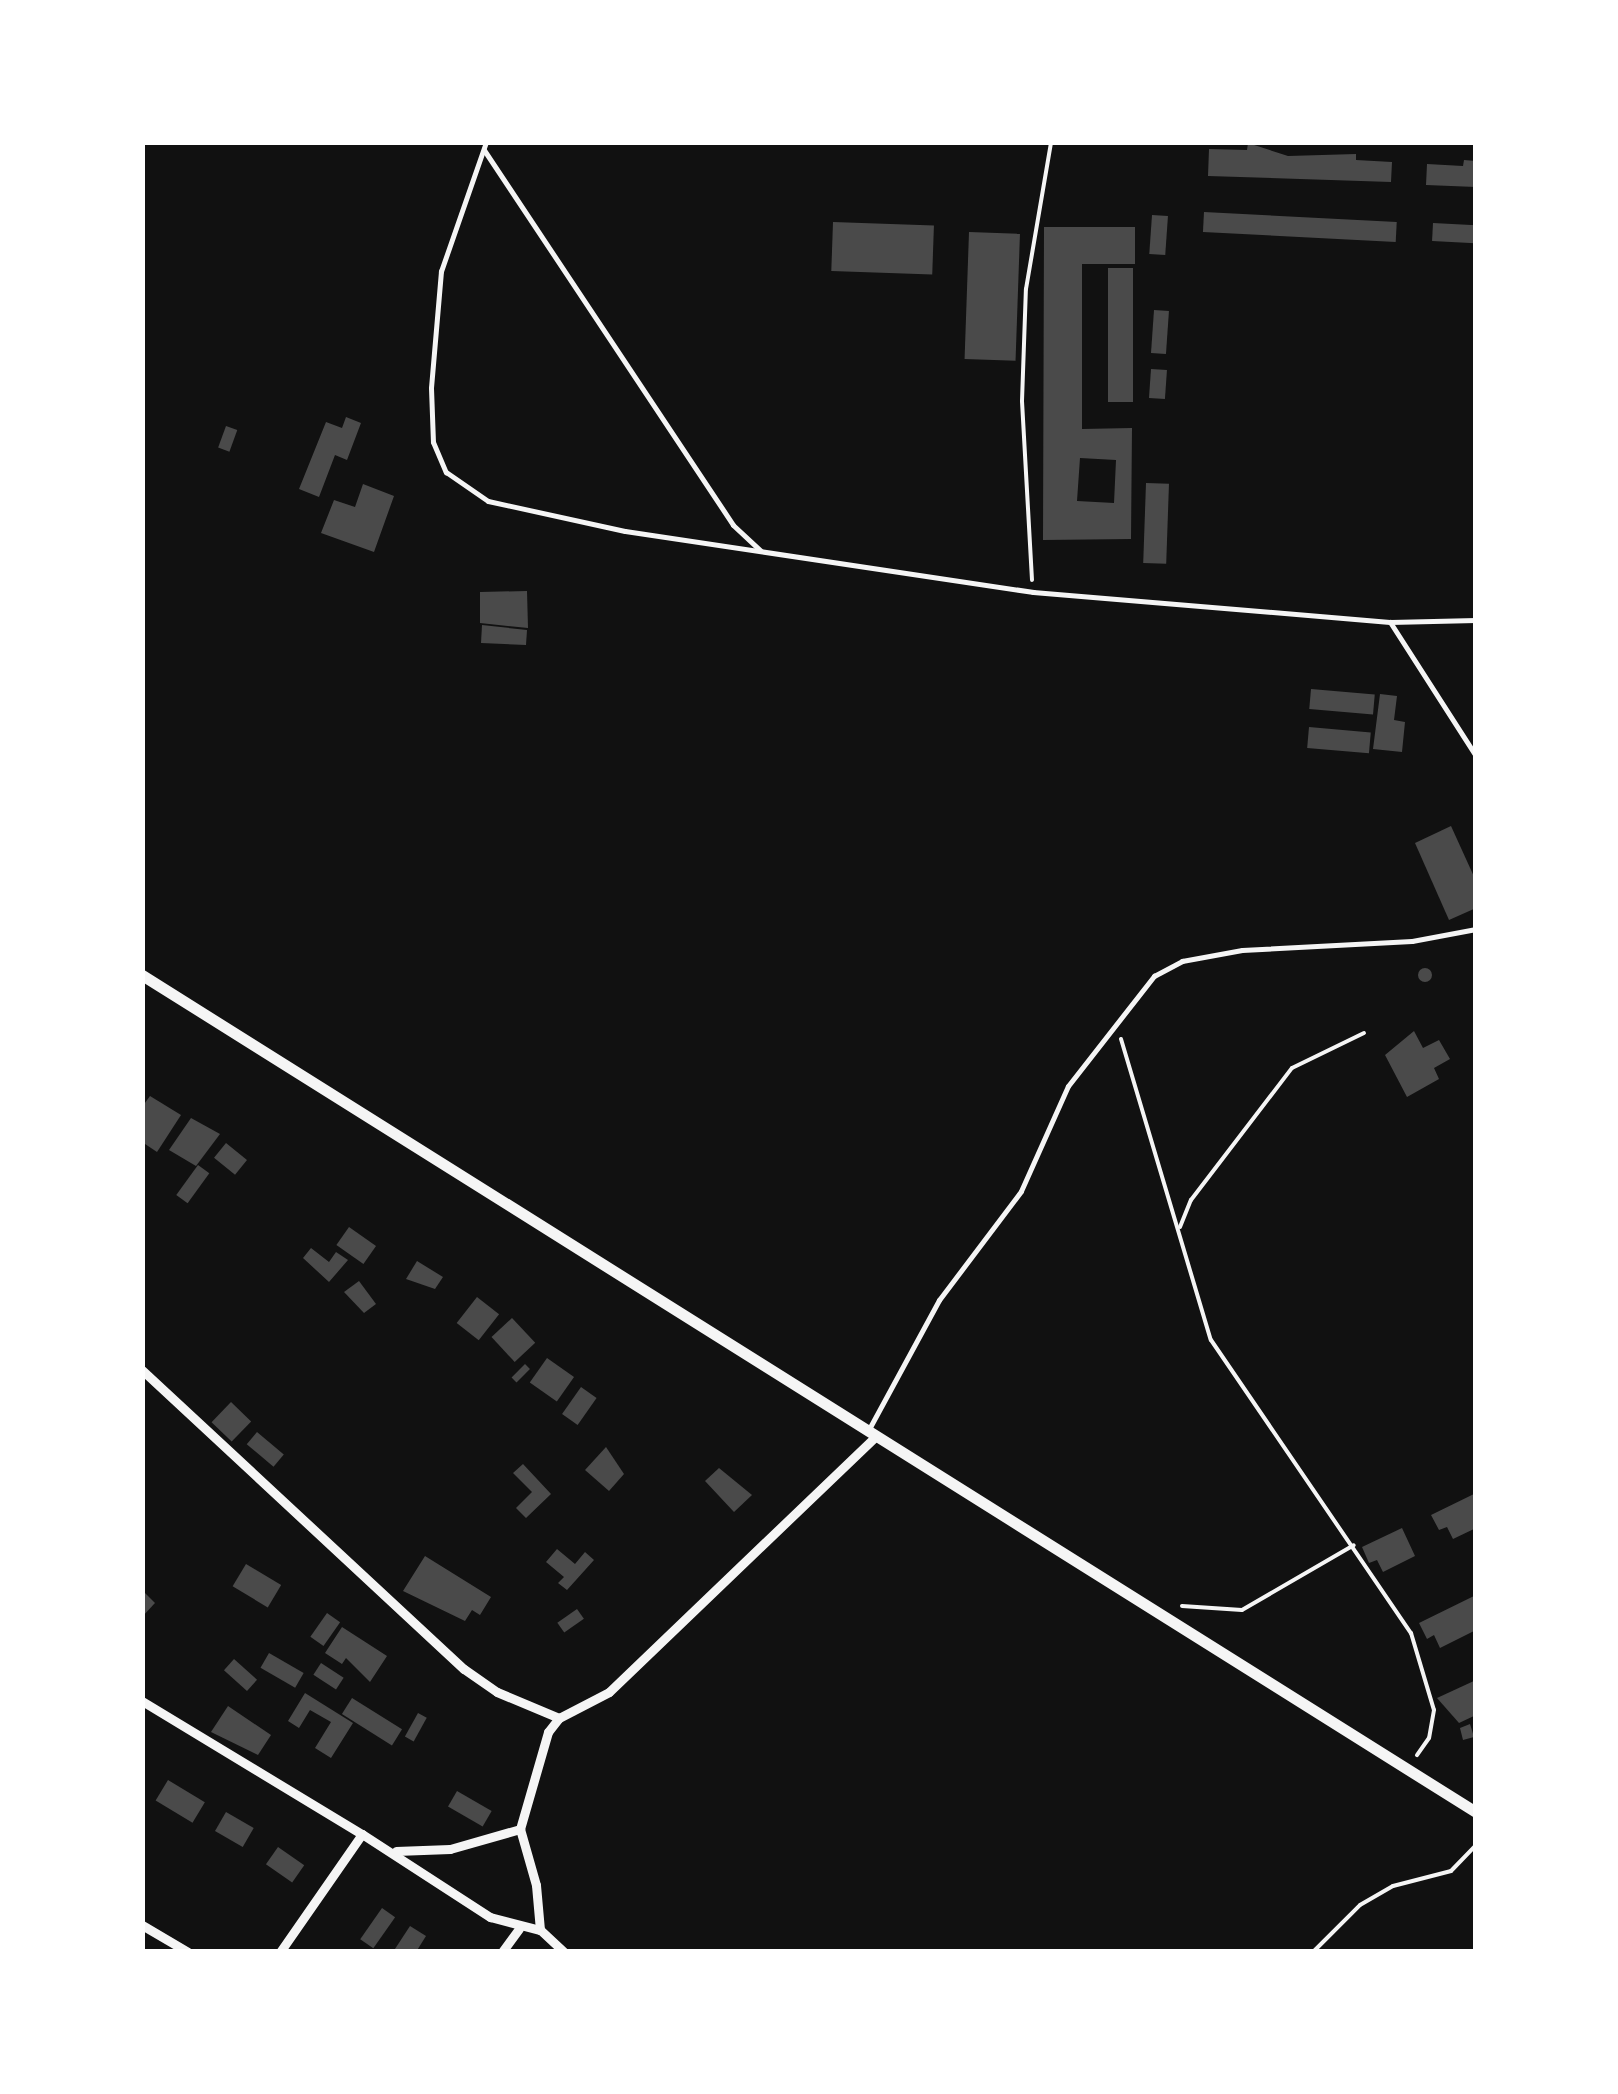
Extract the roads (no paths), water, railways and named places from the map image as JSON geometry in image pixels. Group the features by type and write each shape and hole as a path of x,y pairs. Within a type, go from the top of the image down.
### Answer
{"street":[{"path":"142,976 1476,1812"},
{"path":"142,1370 464,1669 497,1692 559,1718"},
{"path":"540,1930 536,1885 520,1829 548,1732 559,1718 608,1692 821,1495 872,1433"},
{"path":"142,1701 519,1929 540,1930 564,1952"},
{"path":"392,1851 450,1850 520,1829"},
{"path":"280,1952 362,1834"},
{"path":"142,1925 188,1952"},
{"path":"502,1952 519,1929"}],"lane":[{"path":"485,145 732,525 763,553"},
{"path":"485,145 442,271 431,388 433,442 446,472 463,489 519,510 763,553 1033,592 1390,622 1476,620"},
{"path":"1390,622 1476,756"},
{"path":"872,1433 939,1300 1021,1191 1068,1086 1118,1029 1154,976 1182,961 1476,929"}]}
